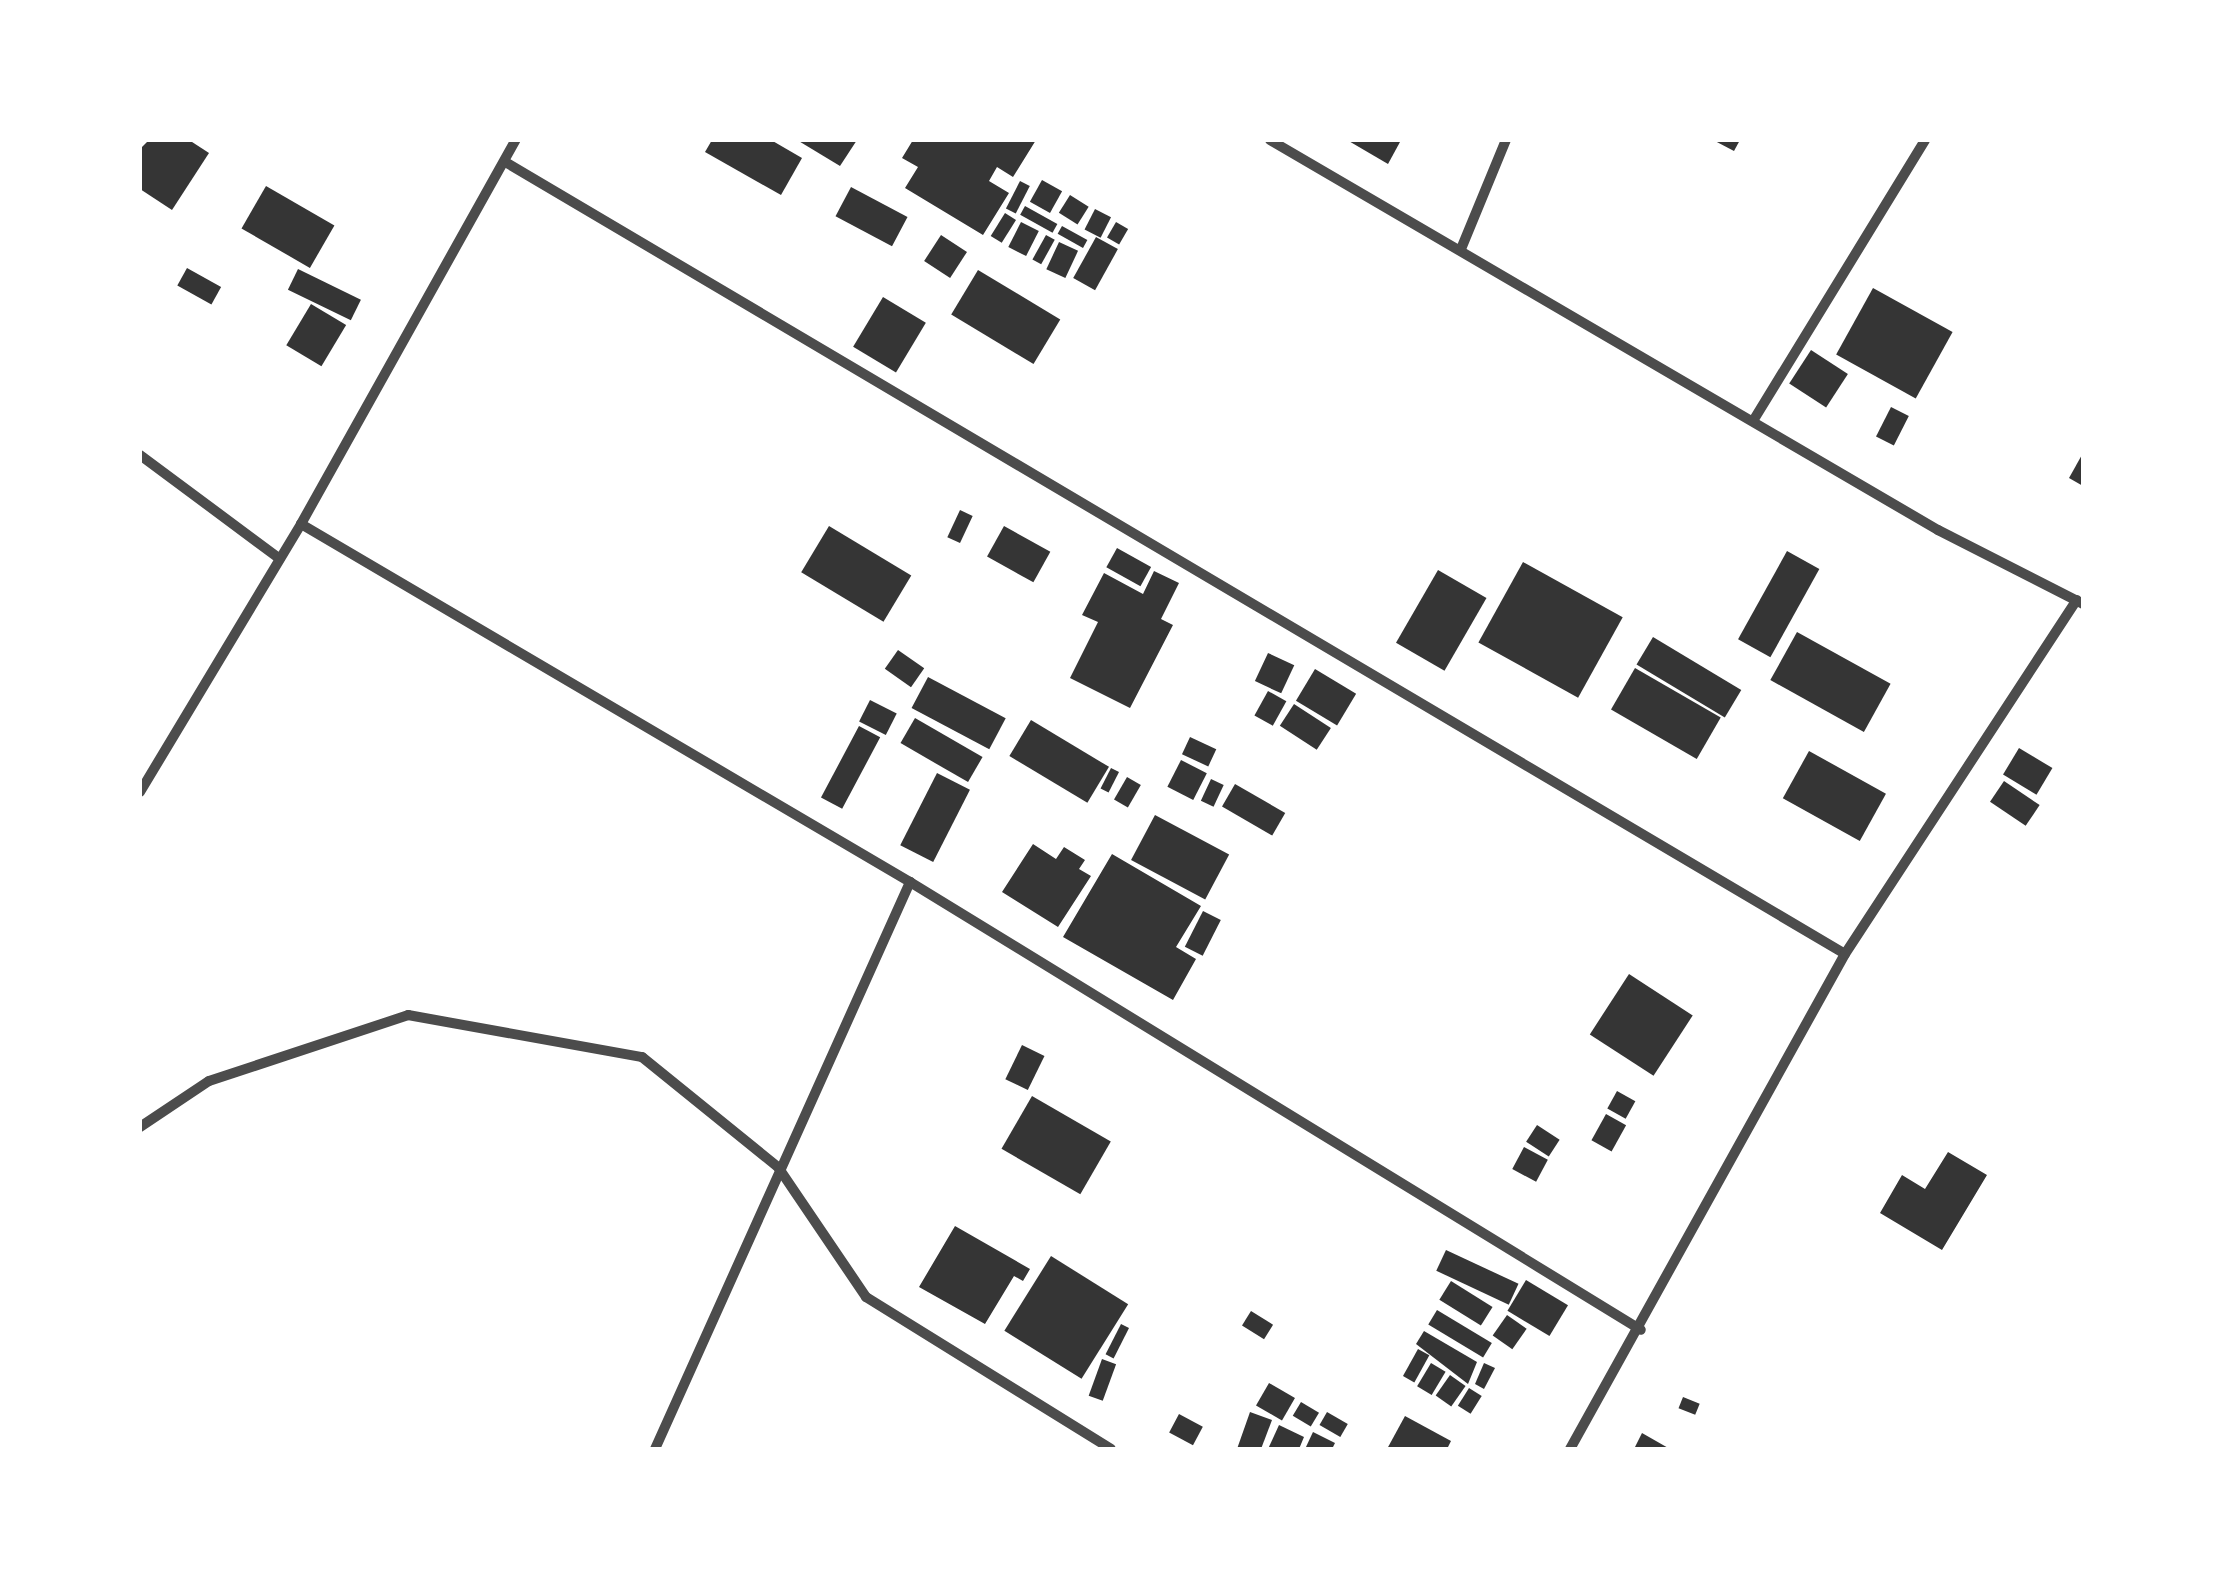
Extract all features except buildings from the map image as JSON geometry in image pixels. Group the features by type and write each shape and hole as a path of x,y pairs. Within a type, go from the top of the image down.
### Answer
{"street":[{"path":"140,792 301,524 507,163 516,140"},
{"path":"1270,140 1938,530 2080,602 1845,954 1641,1330 1570,1449"},
{"path":"1461,250 1506,140"},
{"path":"1753,421 1925,140"},
{"path":"507,163 1845,954"},
{"path":"140,454 280,559"},
{"path":"301,524 910,882 1641,1330"},
{"path":"654,1449 778,1167 910,882"},
{"path":"140,1127 209,1080 408,1015 642,1057 778,1167 866,1297 1111,1449"}]}
